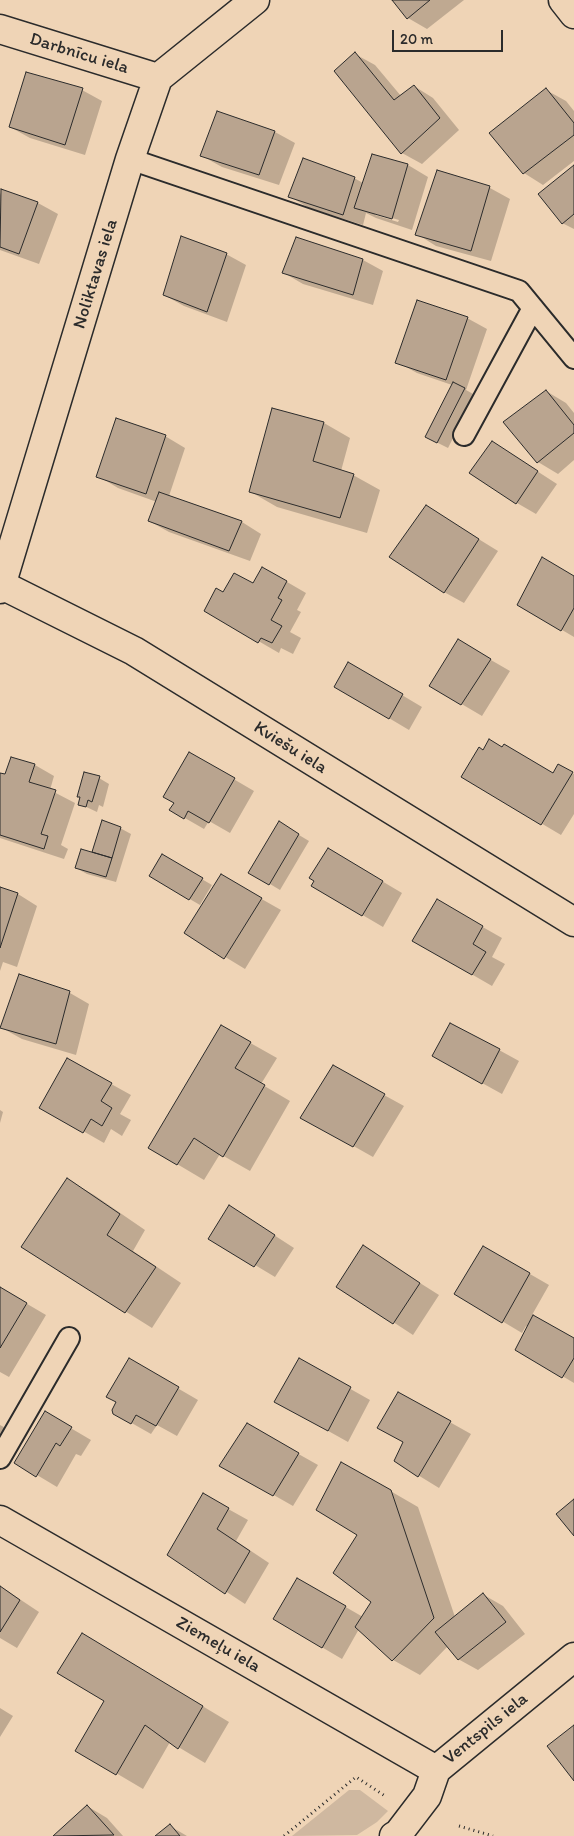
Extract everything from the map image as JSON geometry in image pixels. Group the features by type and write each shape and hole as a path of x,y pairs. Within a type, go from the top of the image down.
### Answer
{"street":[{"path":"158,78 255,0"},
{"path":"563,0 574,14"},
{"name":"Darbnīcu iela","path":"0,29 158,78"},
{"name":"Noliktavas iela","path":"0,586 130,159 158,78"},
{"name":"Kviešu iela","path":"0,586 134,652 574,922"},
{"name":"Ziemeļu iela","path":"0,1520 436,1770"},
{"name":"Ventspils iela","path":"394,1836 398,1834 427,1796 436,1770 574,1657"}],"lane":[{"path":"130,159 519,291 574,358"},
{"path":"464,435 533,308"},
{"path":"0,1458 69,1338"}],"path":[{"path":"284,1836 356,1777 386,1797"},
{"path":"459,1826 493,1836"}],"shaded area":[{"path":"349,1790 360,1790 388,1811 377,1822 357,1835 292,1836"}],"building":[{"path":"392,0 430,0 407,19"},
{"path":"355,52 394,100 414,85 440,118 401,154 334,71"},
{"path":"26,72 83,88 65,145 9,127"},
{"path":"546,88 574,123 574,135 523,174 489,133"},
{"path":"217,111 275,131 259,175 200,156"},
{"path":"372,154 408,164 392,219 354,208"},
{"path":"303,158 355,177 343,215 288,197"},
{"path":"574,165 574,214 562,224 538,194"},
{"path":"437,170 490,186 471,251 415,235"},
{"path":"1,189 38,202 19,254 0,247"},
{"path":"181,236 227,253 207,312 163,295"},
{"path":"296,237 363,259 353,295 282,273"},
{"path":"417,300 468,317 446,380 395,363"},
{"path":"453,382 465,388 437,443 425,437"},
{"path":"546,390 574,425 574,433 537,463 503,422"},
{"path":"272,408 324,422 313,461 354,474 340,518 249,492"},
{"path":"116,418 166,435 146,494 96,477"},
{"path":"492,441 538,471 516,504 469,473"},
{"path":"159,492 242,521 229,551 148,521"},
{"path":"426,505 479,539 444,593 389,557"},
{"path":"542,557 574,576 574,608 561,631 517,605"},
{"path":"262,567 287,581 278,598 282,600 271,620 282,626 272,643 261,638 258,643 204,611 216,588 223,592 234,573 253,583"},
{"path":"458,639 491,659 461,705 429,686"},
{"path":"348,662 403,694 389,719 334,687"},
{"path":"489,739 502,747 504,744 553,773 558,764 573,772 541,825 461,777 479,747 483,750"},
{"path":"189,752 235,778 209,823 188,811 184,819 169,810 174,803 163,797"},
{"path":"11,757 35,764 29,782 56,790 41,834 48,836 44,849 0,835 0,773 5,774"},
{"path":"84,772 100,776 92,802 88,800 86,807 78,805 80,797 77,797"},
{"path":"102,820 121,827 112,858 92,852"},
{"path":"279,821 299,834 269,885 248,873"},
{"path":"328,848 383,881 362,916 311,886 314,881 309,878"},
{"path":"81,849 112,858 106,877 75,868"},
{"path":"162,854 203,878 189,900 149,876"},
{"path":"221,874 262,898 224,959 184,933"},
{"path":"0,887 18,893 0,948"},
{"path":"437,899 483,926 473,944 486,952 472,975 412,941"},
{"path":"19,974 70,991 56,1044 0,1028"},
{"path":"450,1023 500,1049 482,1084 432,1056"},
{"path":"221,1025 251,1042 235,1068 265,1085 223,1157 194,1138 177,1165 148,1148"},
{"path":"67,1058 112,1083 101,1101 112,1108 102,1126 91,1119 83,1133 39,1108"},
{"path":"333,1065 385,1094 353,1147 300,1118"},
{"path":"67,1178 120,1214 107,1235 156,1267 125,1313 21,1247"},
{"path":"229,1205 275,1235 254,1267 208,1239"},
{"path":"363,1245 420,1283 393,1324 336,1287"},
{"path":"483,1246 530,1273 502,1323 454,1294"},
{"path":"0,1287 27,1303 0,1348"},
{"path":"533,1315 574,1338 574,1358 562,1378 515,1350"},
{"path":"129,1358 179,1387 156,1426 136,1415 131,1424 113,1414 112,1410 116,1402 106,1397"},
{"path":"299,1358 351,1387 328,1431 274,1402"},
{"path":"398,1392 451,1421 418,1477 394,1461 403,1442 377,1428"},
{"path":"45,1411 72,1427 60,1446 56,1443 36,1477 14,1463"},
{"path":"247,1423 299,1453 273,1496 219,1466"},
{"path":"341,1462 391,1490 434,1618 392,1661 355,1627 371,1602 333,1573 357,1535 316,1510"},
{"path":"203,1493 229,1508 217,1529 250,1551 225,1594 167,1555"},
{"path":"574,1499 574,1536 556,1514"},
{"path":"297,1578 346,1606 322,1648 273,1619"},
{"path":"0,1586 20,1600 0,1632"},
{"path":"483,1593 506,1622 458,1660 435,1632"},
{"path":"82,1633 203,1706 178,1749 145,1725 116,1775 75,1751 104,1701 57,1673"},
{"path":"574,1725 574,1781 547,1746"},
{"path":"87,1805 114,1835 53,1836"},
{"path":"170,1824 180,1836 155,1836"}]}
